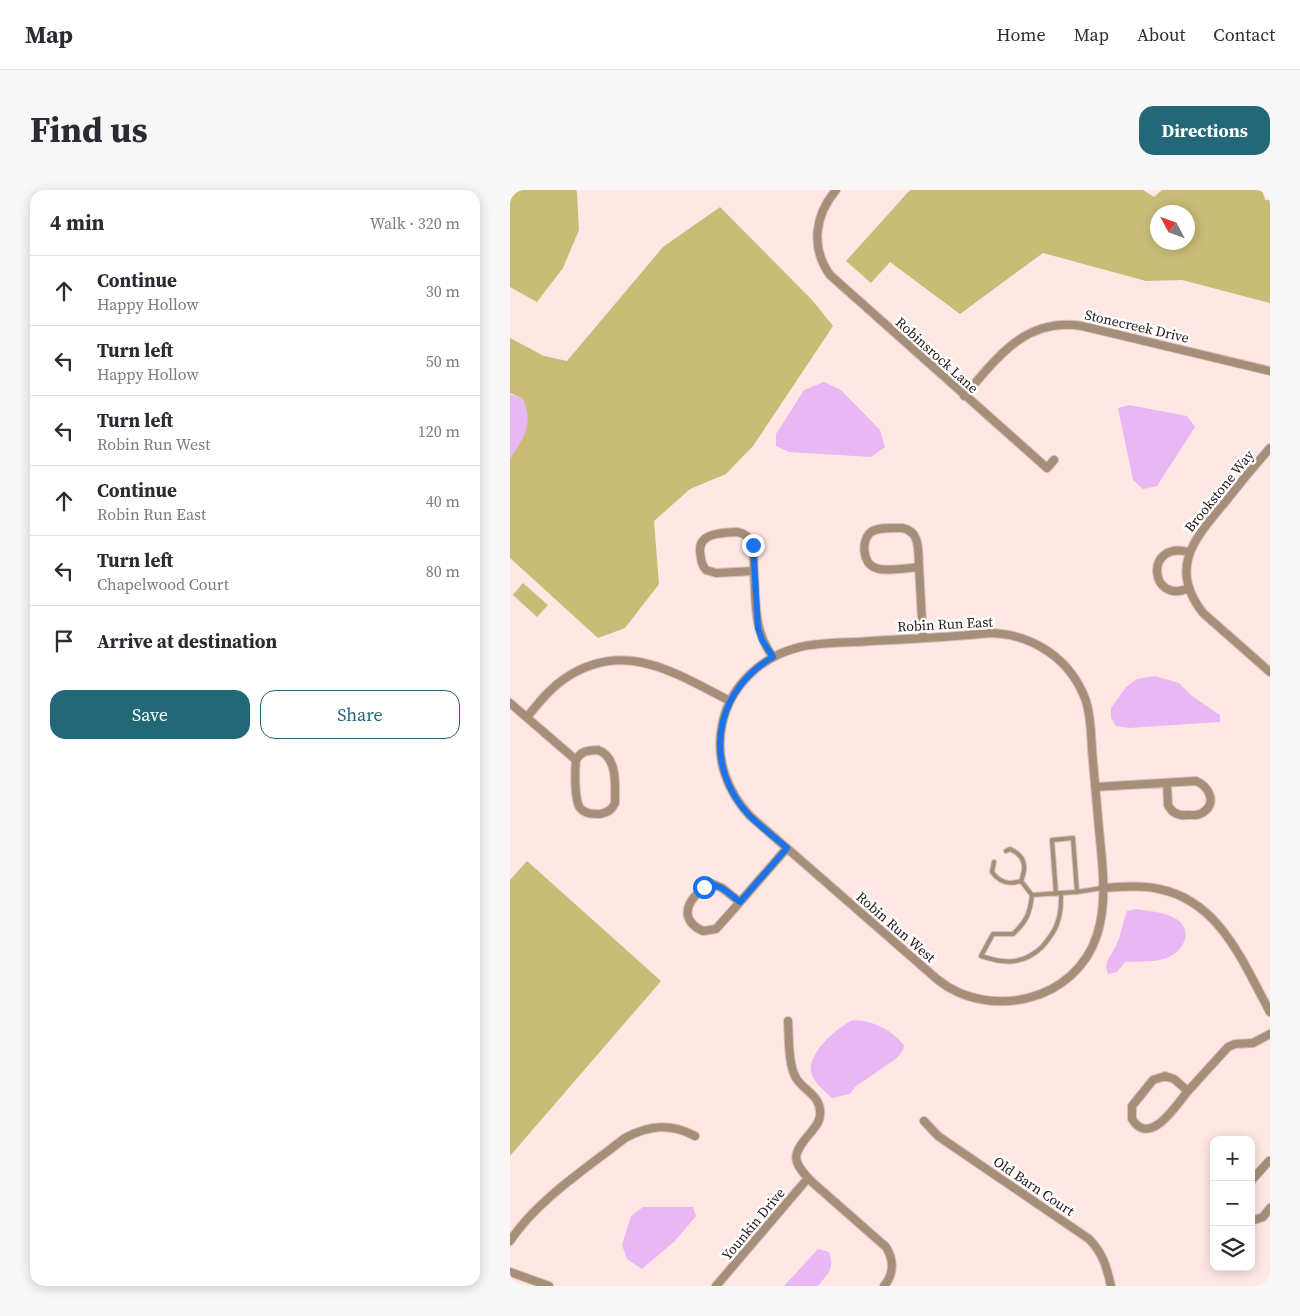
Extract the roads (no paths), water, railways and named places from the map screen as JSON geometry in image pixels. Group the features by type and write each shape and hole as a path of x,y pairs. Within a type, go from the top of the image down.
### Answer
{"street":[{"name":"Robinsrock Lane","path":"836,190 820,216 817,243 823,264 836,282 1046,468 1054,460"},
{"name":"Stonecreek Drive","path":"964,396 1002,353 1018,339 1036,330 1055,325 1082,326 1270,371"},
{"name":"Brookstone Way","path":"1189,552 1175,550 1165,554 1158,564 1157,574 1159,581 1168,590 1179,592 1189,588 1187,570 1189,552 1199,533 1270,448"},
{"path":"918,567 874,568 868,563 865,556 866,538 876,530 902,528 910,530 917,540 923,638"},
{"path":"754,571 716,573 708,571 701,561 700,548 702,541 713,534 739,532 746,535 750,540 753,545 759,631 765,646 773,657"},
{"path":"1189,588 1202,613 1270,672"},
{"name":"Robin Run East","path":"730,701 748,676 773,657 810,645 1002,634 1031,642 1054,655 1071,674 1086,700 1090,721 1102,888"},
{"path":"527,718 548,693 564,679 582,668 620,660 645,662 664,668 730,701"},
{"name":"Robin Run West","path":"730,701 724,717 720,738 721,760 728,784 744,810 941,982 964,995 989,1002 1006,1002 1031,998 1047,991 1072,974 1083,961 1097,935 1103,909 1102,888"},
{"path":"510,703 576,760 578,806 588,813 604,813 610,810 615,801 610,758 601,751 587,751 580,754 576,760"},
{"path":"1095,787 1196,781 1203,784 1210,792 1210,804 1203,813 1180,816 1171,811 1168,805 1167,783"},
{"path":"740,902 719,886 709,885 705,886 690,901 687,914 690,921 699,929 712,931 719,927 787,848"},
{"path":"1102,888 1137,886 1158,888 1180,895 1202,908 1219,924 1226,934 1270,1012"},
{"path":"788,1021 793,1072 801,1084 816,1098 820,1109 818,1124 799,1146 796,1155 798,1166 808,1178 883,1243 889,1252 892,1268 884,1286"},
{"path":"1188,1091 1170,1077 1153,1080 1132,1106 1132,1119 1141,1128 1154,1128 1158,1126 1228,1047 1235,1044 1254,1043 1270,1034"},
{"name":"Old Barn Court","path":"924,1121 938,1136 1089,1240 1105,1262 1111,1286"},
{"path":"510,1241 537,1208 625,1138 641,1130 658,1126 675,1128 695,1136"},
{"path":"1255,1177 1270,1161"},
{"name":"Younkin Drive","path":"716,1286 808,1178"},
{"path":"1255,1220 1263,1217 1270,1208"},
{"path":"510,1272 550,1286"}],"lane":[{"path":"1021,880 1032,895 1030,910 1024,924 1013,934 993,934 981,956 998,962 1016,962 1034,955 1050,939 1057,926 1060,910 1052,840 1073,838 1078,892"},
{"path":"994,862 992,872 997,878 1005,883 1013,884 1021,880 1025,871 1024,861 1018,853 1010,849 1006,851"},
{"path":"1032,895 1078,892 1102,888"}]}
